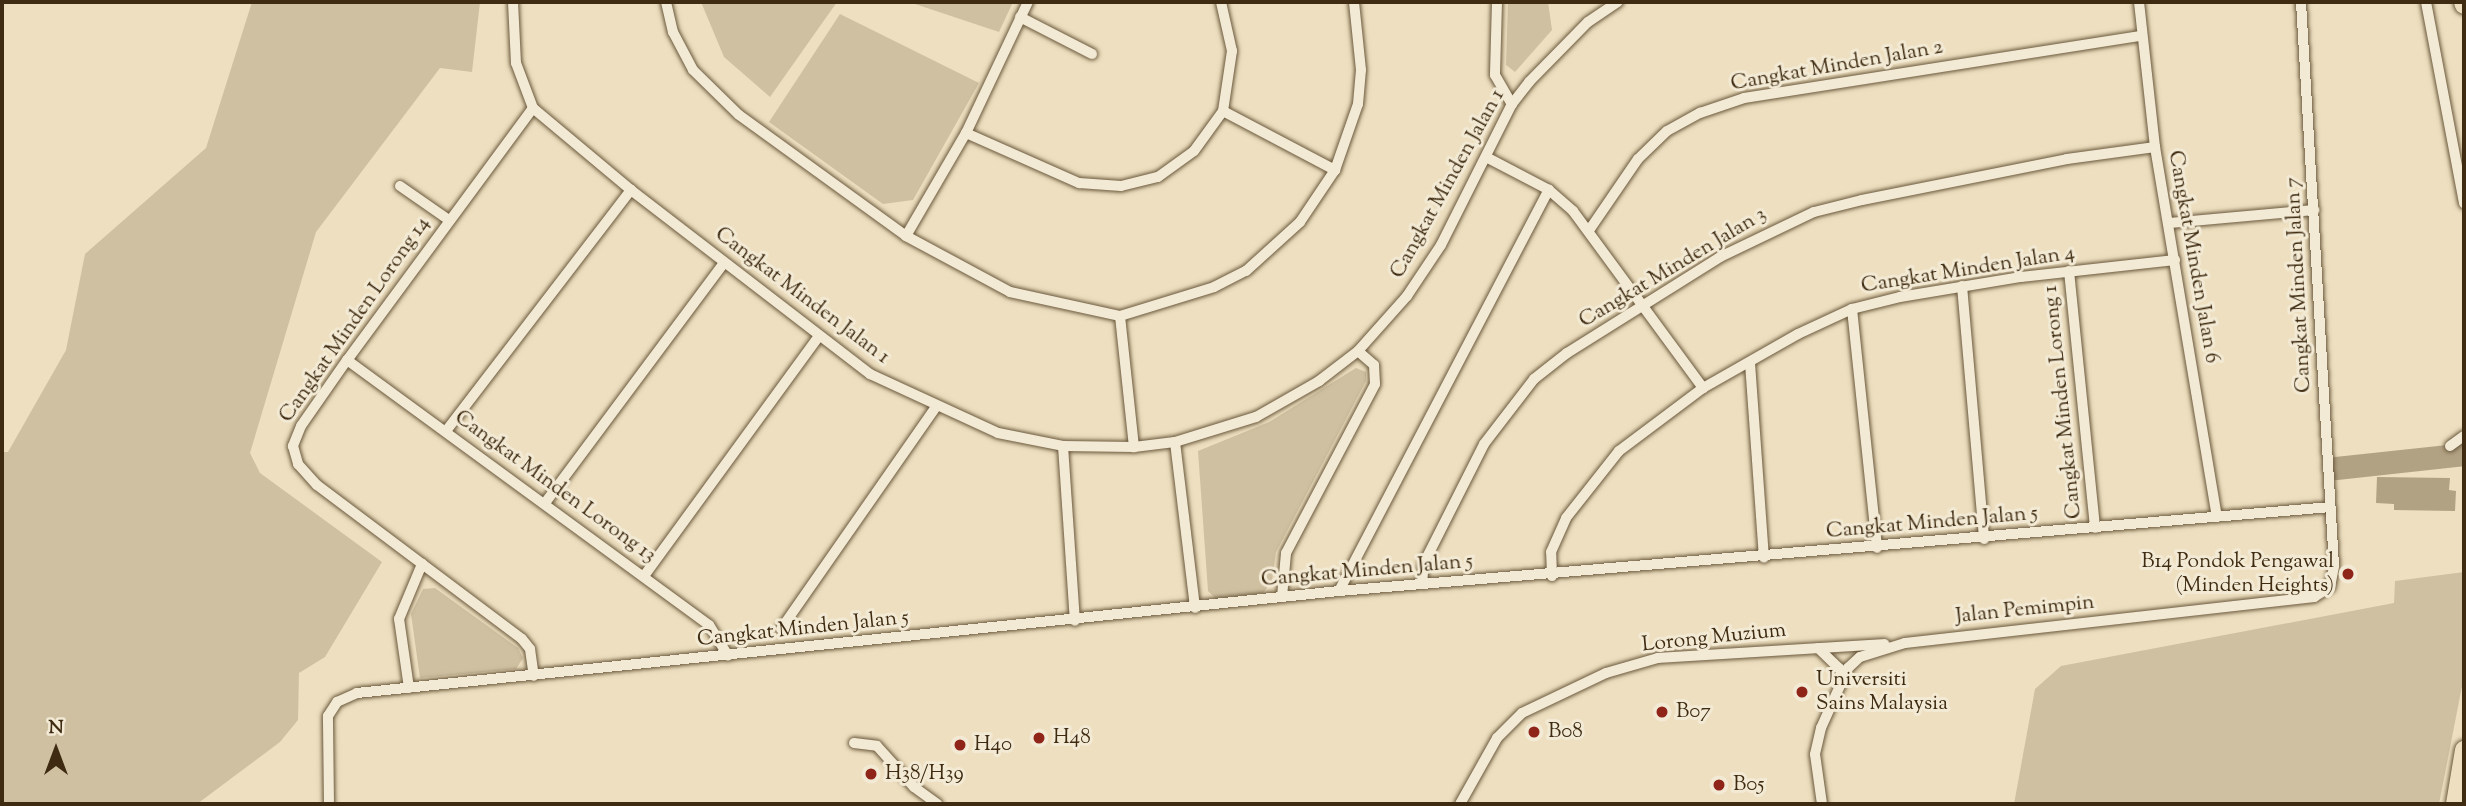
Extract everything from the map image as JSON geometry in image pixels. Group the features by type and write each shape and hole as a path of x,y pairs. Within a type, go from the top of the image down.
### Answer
{"highway":[{"path":"2455,804 2464,750"}],"street":[{"name":"Cangkat Minden Jalan 1","path":"513,2 516,63 533,108 631,190 870,374 935,408 999,433 1063,446 1134,447 1175,442 1256,417 1318,381 1358,351 1407,296 1441,245 1512,104 1558,50 1618,2"},
{"path":"666,2 673,32 693,70 739,115 906,236 1010,292 1120,316 1184,300 1246,271 1300,222 1335,170 1357,104 1361,70 1354,2"},
{"path":"906,236 966,133 1028,2"},
{"path":"966,133 1056,177 1121,186 1158,177 1177,166 1206,137 1223,111 1232,51 1221,2"},
{"path":"1497,2 1495,75 1512,104"},
{"name":"Cangkat Minden Jalan 6","path":"2139,2 2155,147 2217,517"},
{"name":"Cangkat Minden Jalan 7","path":"2301,2 2334,566"},
{"path":"2426,2 2464,203"},
{"path":"1020,17 1092,54"},
{"name":"Cangkat Minden Jalan 2","path":"1590,229 1638,159 1667,131 1700,113 1744,98 2142,36"},
{"name":"Cangkat Minden Lorong 14","path":"533,108 300,426 295,438 295,456 317,485 522,639 530,649 534,676"},
{"path":"1223,111 1335,170"},
{"name":"Cangkat Minden Jalan 3","path":"1422,584 1424,563 1484,444 1509,408 1534,379 1567,354 1732,250 1814,212 2067,159 2155,147"},
{"path":"1486,157 1549,190 1590,229 1703,388"},
{"path":"400,186 449,220"},
{"path":"446,431 631,190"},
{"path":"1339,591 1549,190"},
{"path":"2169,223 2314,210"},
{"name":"Cangkat Minden Jalan 4","path":"1552,576 1555,541 1582,493 1619,451 1703,388 1852,309 1962,286 2175,260"},
{"path":"545,503 724,263"},
{"name":"Cangkat Minden Lorong 1","path":"2069,271 2095,528"},
{"path":"1962,286 1984,539"},
{"path":"1852,309 1877,548"},
{"path":"1120,316 1134,447"},
{"path":"644,576 820,336"},
{"path":"1282,597 1286,553 1375,384 1374,365 1358,351"},
{"name":"Cangkat Minden Lorong 13","path":"347,360 709,625 727,656"},
{"path":"1750,363 1764,557"},
{"path":"781,629 935,408"},
{"path":"2450,446 2464,436"},
{"path":"1175,442 1195,608"},
{"path":"1063,446 1075,621"},
{"name":"Cangkat Minden Jalan 5","path":"329,804 328,722 333,706 349,695 1075,621 1339,591 1552,576 2330,507"},
{"path":"409,688 399,619 422,564"},
{"name":"Jalan Pemimpin","path":"1822,804 1815,754 1843,678 1860,657 1905,643 2314,597 2330,587 2334,566"},
{"name":"Lorong Muzium","path":"1460,804 1497,738 1522,713 1560,692 1658,658 1905,643"},
{"path":"1818,648 1839,668 1843,678"},
{"path":"854,743 877,746 914,787 937,804"}],"shaded area":[{"path":"252,2 480,2 472,72 440,68 316,232 250,453 260,473 382,562 325,657 299,673 298,720 280,742 197,804 2,804 2,452 8,452 66,350 85,254 206,148"},
{"path":"701,2 837,2 770,97 724,57"},
{"path":"909,2 1013,2 999,32"},
{"path":"1508,2 1548,2 1552,30 1515,72 1506,65"},
{"path":"840,14 979,83 913,200 883,204 769,122"},
{"path":"1356,368 1366,372 1366,381 1276,552 1272,581 1263,593 1216,599 1208,591 1198,451 1269,422"},
{"path":"2377,477 2450,478 2449,490 2456,491 2455,511 2394,510 2394,504 2376,503"},
{"path":"2464,572 2464,676 2439,804 2014,804 2035,689 2061,666 2394,603 2395,581"},
{"path":"435,588 518,648 523,658 516,669 420,678 411,614 423,589"}],"waterway":[{"path":"2336,468 2464,454"}],"place":[{"name":"B14 Pondok Pengawal (Minden Heights)","path":"2348,574"},
{"name":"Universiti Sains Malaysia","path":"1802,692"},
{"name":"B07","path":"1662,712"},
{"name":"B08","path":"1534,732"},
{"name":"H48","path":"1039,738"},
{"name":"H40","path":"960,745"},
{"name":"H38/H39","path":"871,774"},
{"name":"B05","path":"1719,785"}]}
